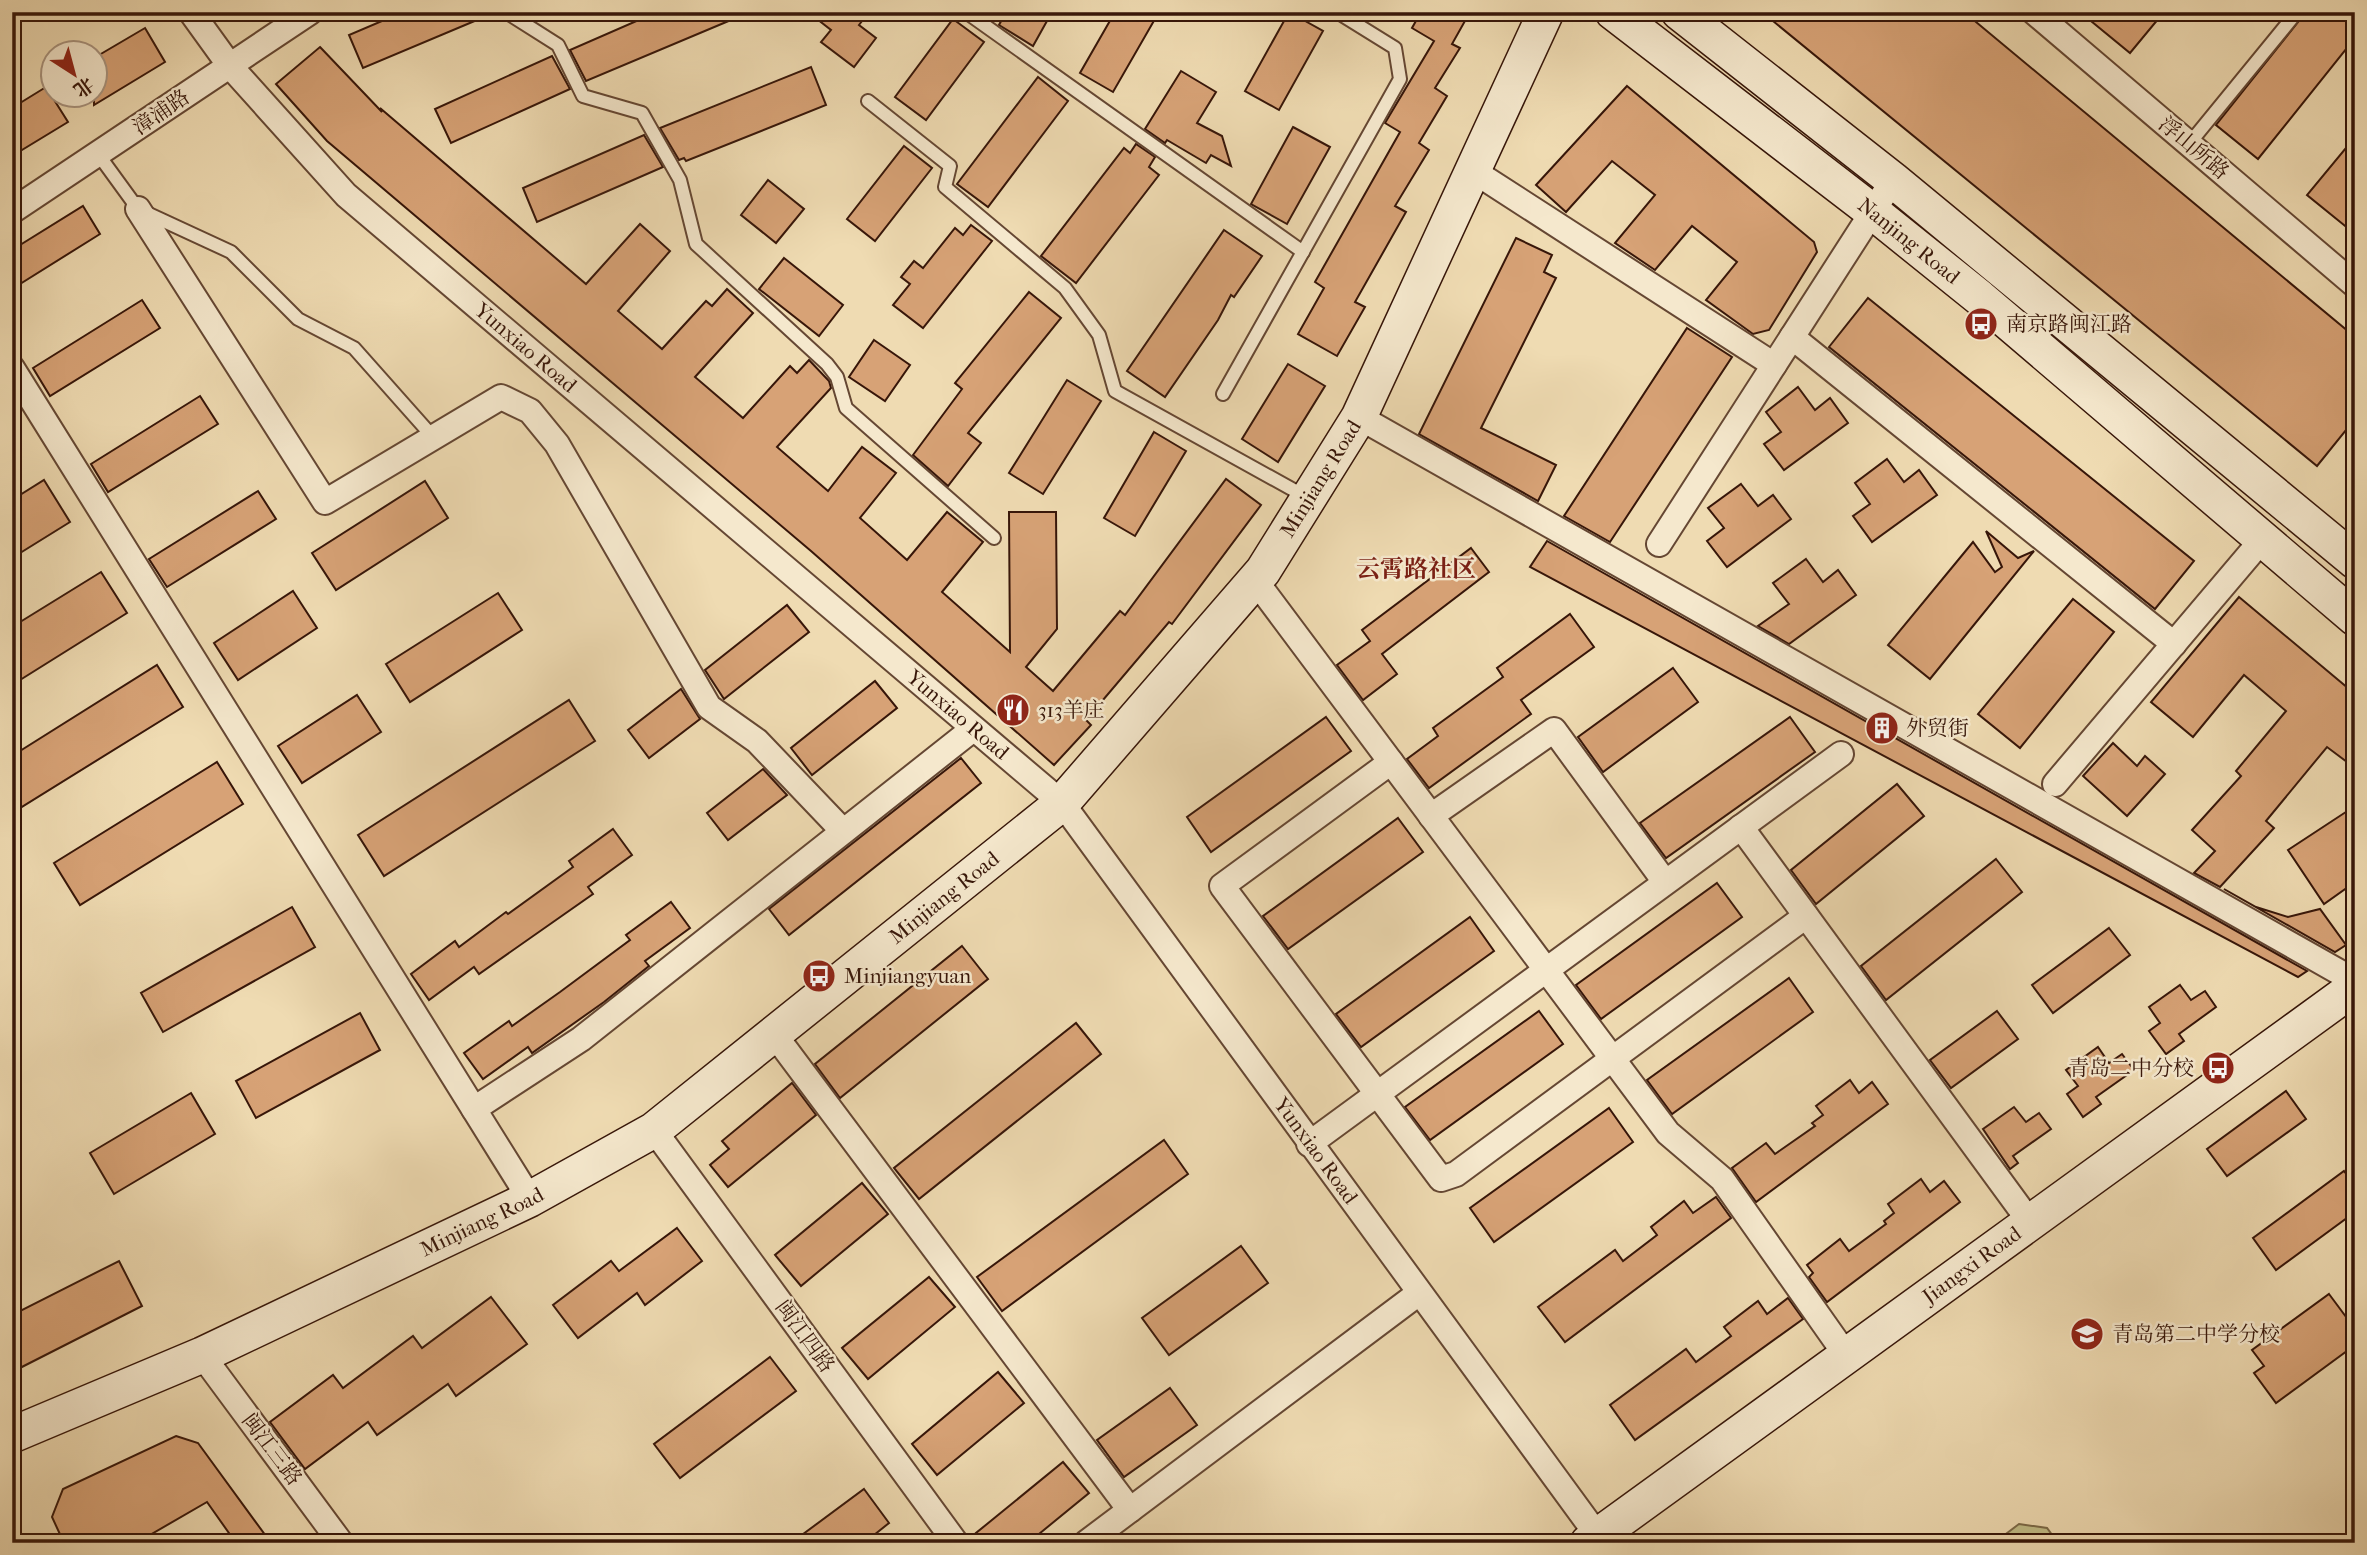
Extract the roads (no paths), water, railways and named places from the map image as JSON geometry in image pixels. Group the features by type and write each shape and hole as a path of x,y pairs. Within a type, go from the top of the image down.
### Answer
{"main road":[{"name":"Minjiang Road","path":"12,1436 202,1355 530,1199 654,1130 1062,803 1255,580 1359,417 1546,12"},
{"name":"Nanjing Road","path":"1613,12 1980,298 2261,541 2355,618"},
{"name":"Nanjing Road","path":"1679,12 1893,180 2355,561"},
{"name":"Jiangxi Road","path":"1596,1541 1846,1355 2355,987"}],"street":[{"name":"Yunxiao Road","path":"191,12 230,66 346,195 1062,803 1596,1541"},
{"name":"漳浦路","path":"12,211 310,12"},
{"name":"浮山所路","path":"2034,12 2355,285"},
{"path":"1472,170 1774,365"},
{"path":"1659,544 1893,180"},
{"path":"138,209 325,502 501,397 530,411 557,444 709,707 757,741 843,831"},
{"path":"1792,337 2174,643"},
{"path":"12,368 530,1199"},
{"path":"1359,417 2355,981"},
{"path":"2055,784 2261,541"},
{"path":"1255,580 1668,1133 1722,1180 1846,1355"},
{"path":"474,1109 582,1039 974,729"},
{"path":"1431,816 1554,730 1665,883"},
{"path":"1309,1144 1842,754"},
{"path":"1391,762 1222,886 1441,1178 1456,1174 1806,916"},
{"path":"1741,827 2030,1222"},
{"path":"774,1034 1130,1510"},
{"name":"闽江四路","path":"654,1130 956,1543"},
{"path":"1086,1543 1419,1293"},
{"name":"闽江三路","path":"202,1355 341,1543"}],"lane":[{"path":"506,12 558,45 583,96 642,113 680,180 696,244 827,364 837,377 846,408 994,538"},
{"path":"1223,394 1400,79 1395,48 1337,12"},
{"path":"2189,144 2297,12"},
{"path":"970,13 1303,252"},
{"path":"868,101 950,166 945,187 1065,288 1099,335 1115,391 1308,498"},
{"path":"98,154 138,209 231,252 298,319 354,348 433,437"}],"place":[{"name":"南京路闽江路","path":"1981,324"},
{"name":"313羊庄","path":"1013,710"},
{"name":"外贸街","path":"1882,728"},
{"name":"Minjiangyuan","path":"819,976"},
{"name":"青岛二中分校","path":"2218,1068"},
{"name":"青岛第二中学分校","path":"2087,1334"}],"district":[{"name":"云霄路社区","path":"1416,569"}]}
